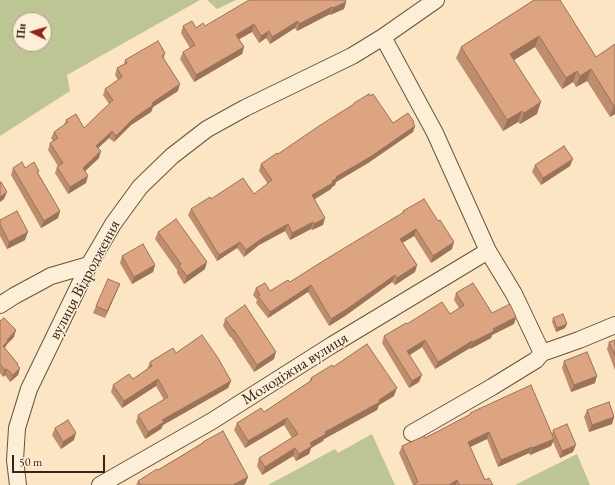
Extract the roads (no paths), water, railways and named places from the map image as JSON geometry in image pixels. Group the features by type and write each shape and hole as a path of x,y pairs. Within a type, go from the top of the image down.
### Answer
{"street":[{"name":"вулиця Відродження","path":"18,485 15,460 17,428 29,389 89,265 113,224 140,187 172,156 207,129 245,108 352,56 383,37 436,0"},
{"path":"383,37 435,132 488,251 514,294 542,353"},
{"name":"Молодіжна вулиця","path":"100,485 212,421 332,345 488,251"},
{"path":"0,306 14,296 51,276 89,265"},
{"path":"412,433 536,360 542,353 579,340 615,324"}]}
